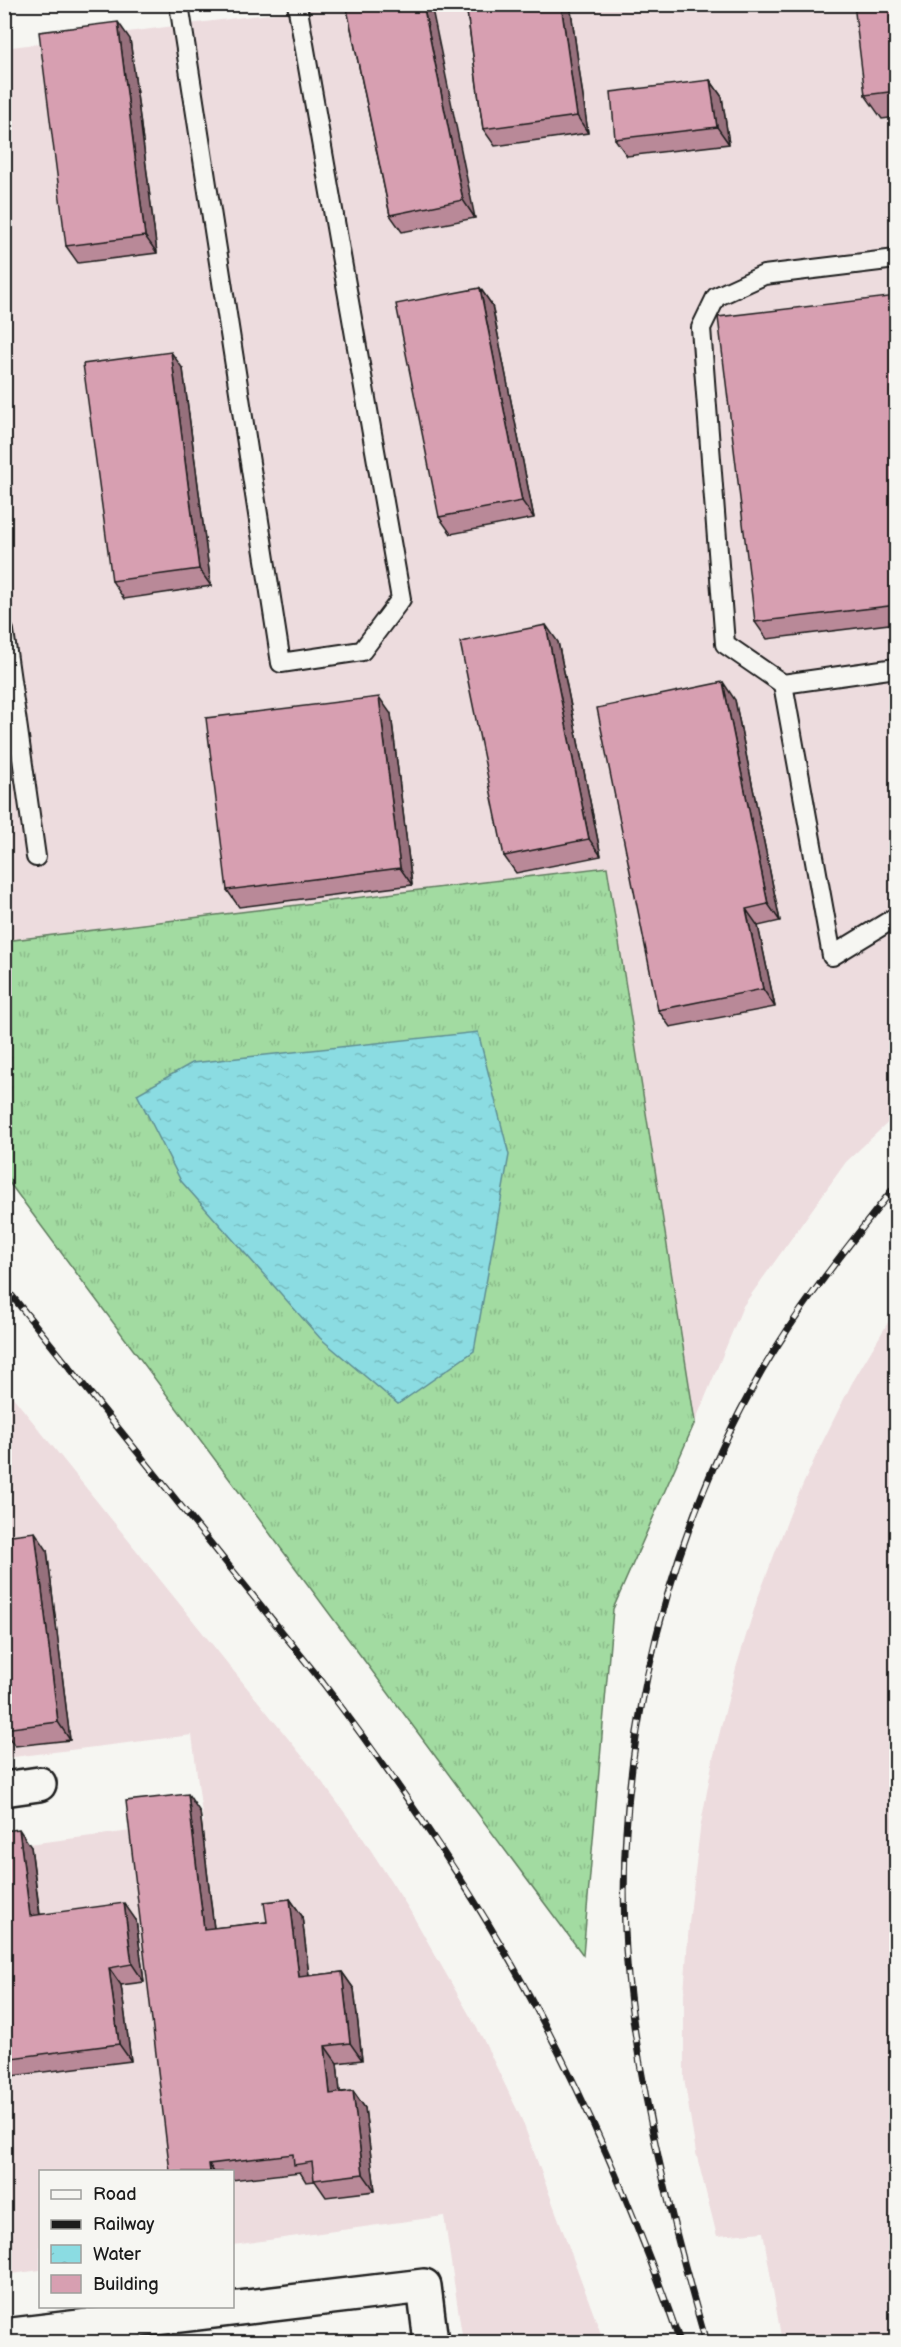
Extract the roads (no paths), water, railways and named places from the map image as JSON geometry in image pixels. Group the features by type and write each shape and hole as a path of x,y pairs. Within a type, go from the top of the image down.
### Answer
{"street":[{"path":"4,1789 39,1784"},
{"path":"4,2336 424,2286 431,2343"}],"lane":[{"path":"179,4 281,663 362,651 401,599 297,4"},
{"path":"897,259 764,275 716,297 701,328 725,644 783,684 897,668"},
{"path":"4,631 36,856"},
{"path":"783,684 832,956 897,917"}],"water":[{"path":"478,1032 509,1155 474,1351 398,1404 320,1338 181,1181 137,1094 192,1063"}],"railway":[{"path":"706,2342 662,2174 637,2047 631,2004 625,1924 626,1842 633,1760 647,1677 667,1597 693,1518 725,1442 762,1371 792,1323 896,1185"},
{"path":"4,1286 323,1683 379,1758 458,1875 530,1997 573,2081 612,2166 648,2254 680,2342"}]}
